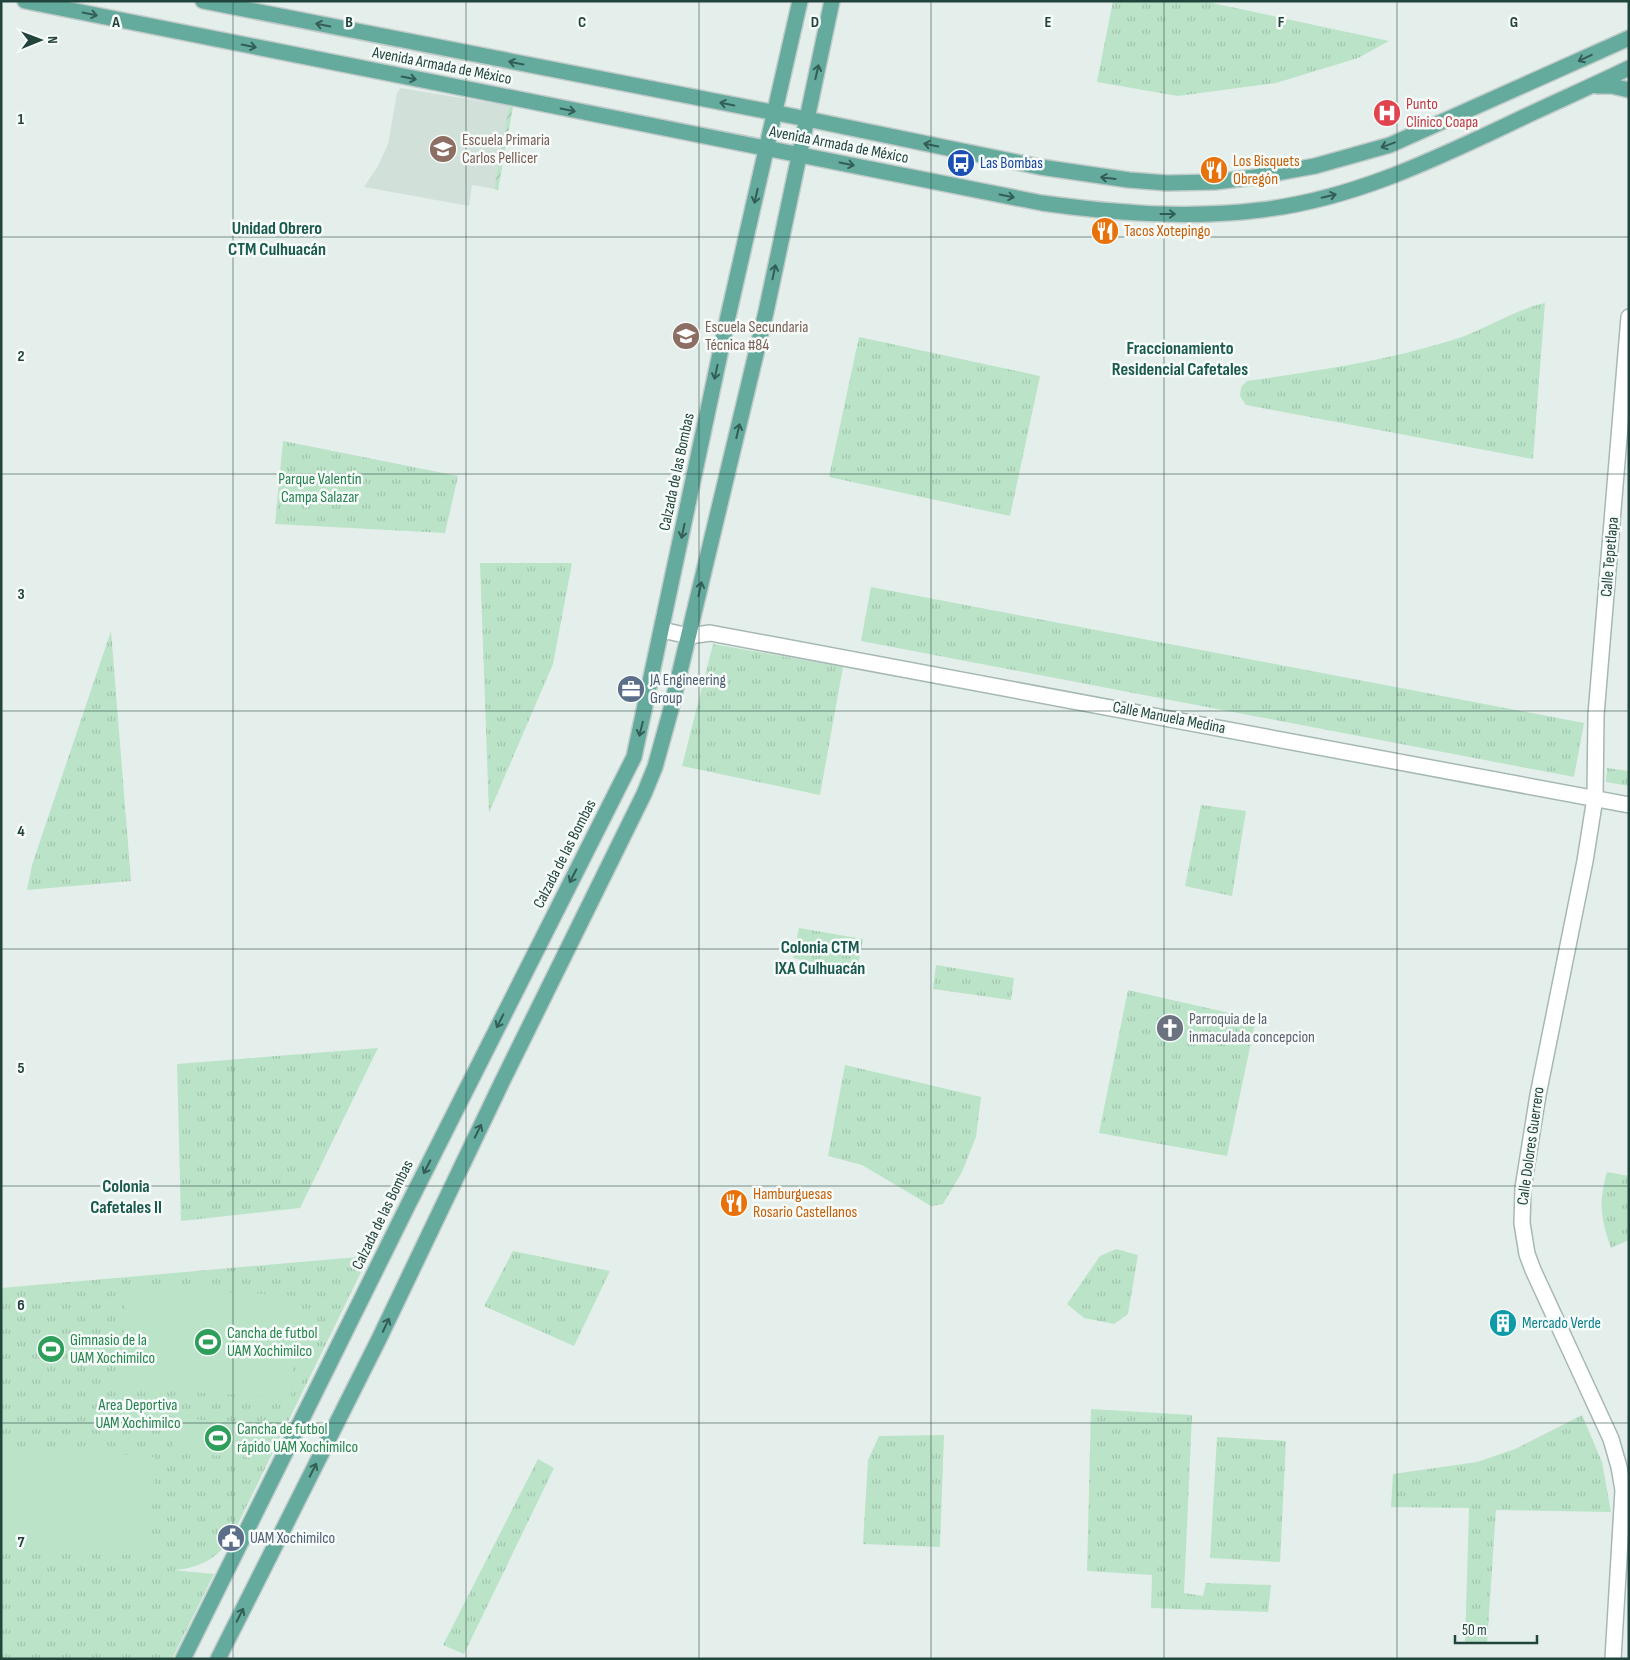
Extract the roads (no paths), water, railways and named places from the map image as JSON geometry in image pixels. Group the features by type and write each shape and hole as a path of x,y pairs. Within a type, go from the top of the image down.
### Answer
{"main road":[{"name":"Avenida Armada de México","path":"25,1 1042,203 1113,212 1172,214 1261,210 1347,192 1391,178 1629,68"},
{"name":"Avenida Armada de México","path":"203,1 807,119 1070,173 1167,183 1215,182 1256,178 1315,166 1390,145 1629,38"},
{"name":"Calzada de las Bombas","path":"183,1659 408,1205 634,757 646,708 727,321 800,1"},
{"path":"218,1659 379,1339 502,1082 644,794 655,767 689,636 766,312 832,1"},
{"path":"1590,87 1612,86 1629,90"},
{"path":"646,708 670,713"}],"street":[{"name":"Calle Tepetlapa","path":"1595,798 1596,715 1629,317"},
{"path":"662,630 689,636"},
{"name":"Calle Manuela Medina","path":"689,636 710,633 1629,805"},
{"name":"Calle Dolores Guerrero","path":"1595,798 1585,862 1538,1094 1523,1188 1522,1223 1527,1254 1533,1270 1611,1439 1619,1467 1622,1490 1613,1659"}],"place":[{"name":"Punto Clínico Coapa","path":"1387,113"},
{"name":"Escuela Primaria Carlos Pellicer","path":"443,149"},
{"name":"Las Bombas","path":"961,163"},
{"name":"Los Bisquets Obregón","path":"1214,170"},
{"name":"Tacos Xotepingo","path":"1105,231"},
{"name":"Escuela Secundaria Técnica #84","path":"686,336"},
{"name":"JA Engineering Group","path":"631,689"},
{"name":"Parroquia de la inmaculada concepcion","path":"1170,1028"},
{"name":"Hamburguesas Rosario Castellanos","path":"734,1203"},
{"name":"Mercado Verde","path":"1503,1323"},
{"name":"Cancha de futbol UAM Xochimilco","path":"208,1342"},
{"name":"Gimnasio de la UAM Xochimilco","path":"51,1349"},
{"name":"Cancha de futbol rápido UAM Xochimilco","path":"218,1438"},
{"name":"UAM Xochimilco","path":"231,1538"}],"district":[{"name":"Unidad Obrero CTM Culhuacán","path":"277,238"},
{"name":"Fraccionamiento Residencial Cafetales","path":"1180,358"},
{"name":"Colonia CTM IXA Culhuacán","path":"820,958"},
{"name":"Colonia Cafetales II","path":"126,1196"}],"park label":[{"name":"Parque Valentín Campa Salazar","path":"320,488"},
{"name":"Area Deportiva UAM Xochimilco","path":"138,1414"}]}
